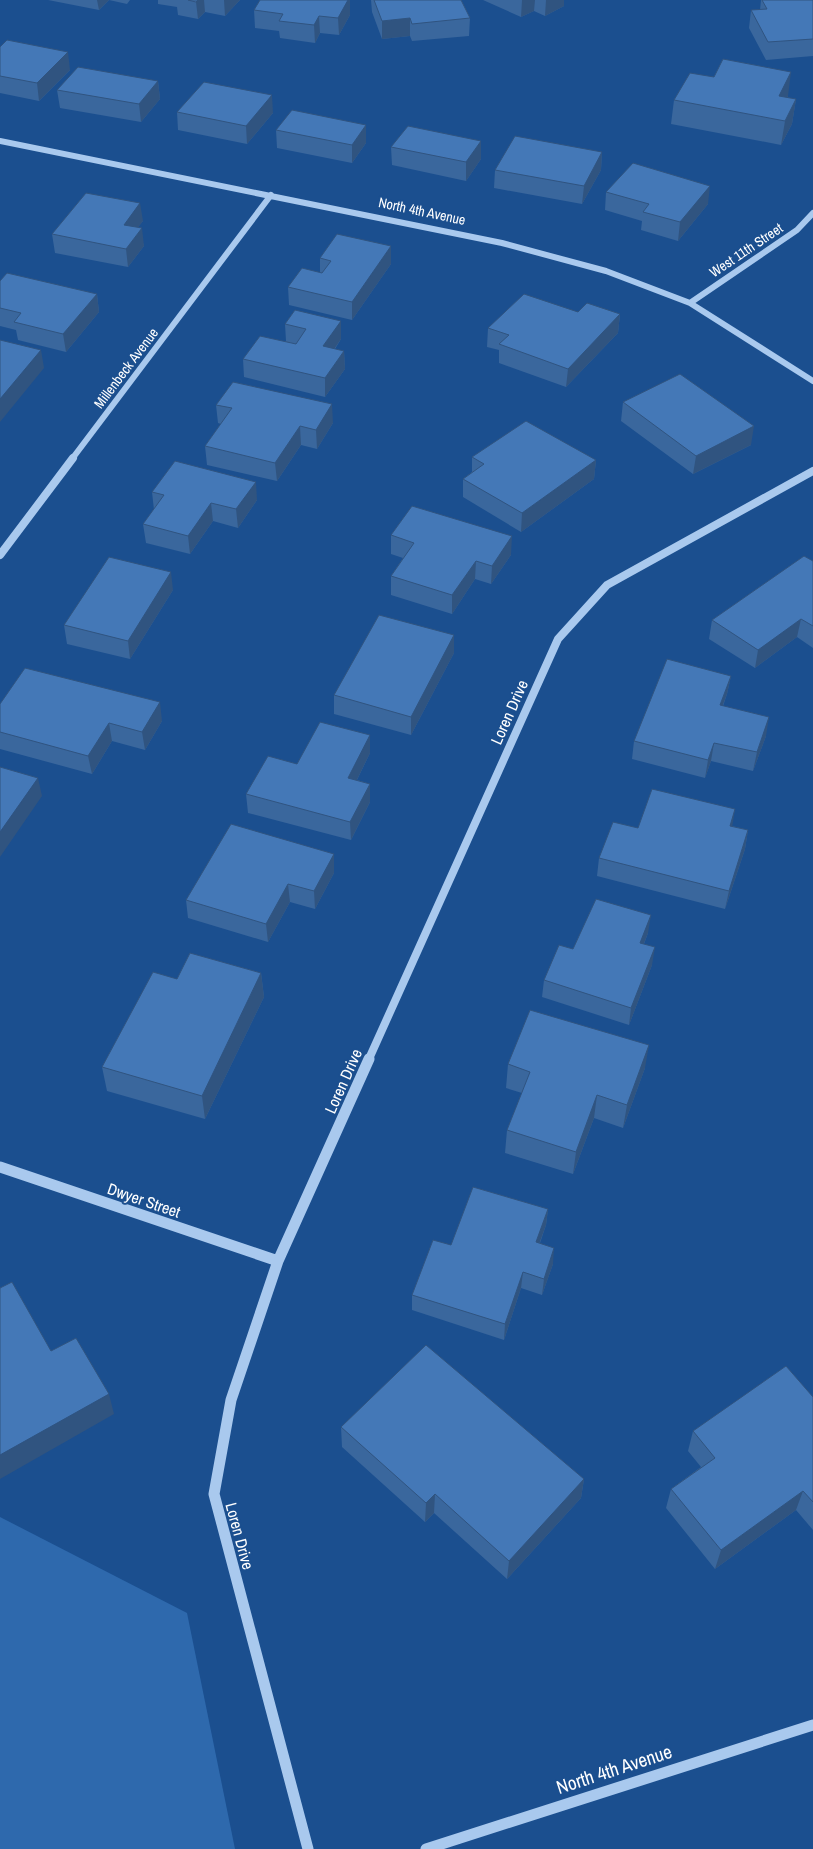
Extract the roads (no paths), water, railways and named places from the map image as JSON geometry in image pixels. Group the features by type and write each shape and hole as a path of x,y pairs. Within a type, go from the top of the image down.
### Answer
{"street":[{"name":"North 4th Avenue","path":"0,141 502,243 606,270 690,303 813,381"},
{"name":"Millenbeck Avenue","path":"0,555 271,196"},
{"name":"West 11th Street","path":"690,303 797,230 813,213"},
{"name":"Loren Drive","path":"308,1849 214,1494 230,1400 278,1261 558,638 607,585 813,471"},
{"name":"Dwyer Street","path":"0,1167 278,1261"},
{"name":"North 4th Avenue","path":"426,1849 813,1725"}]}
